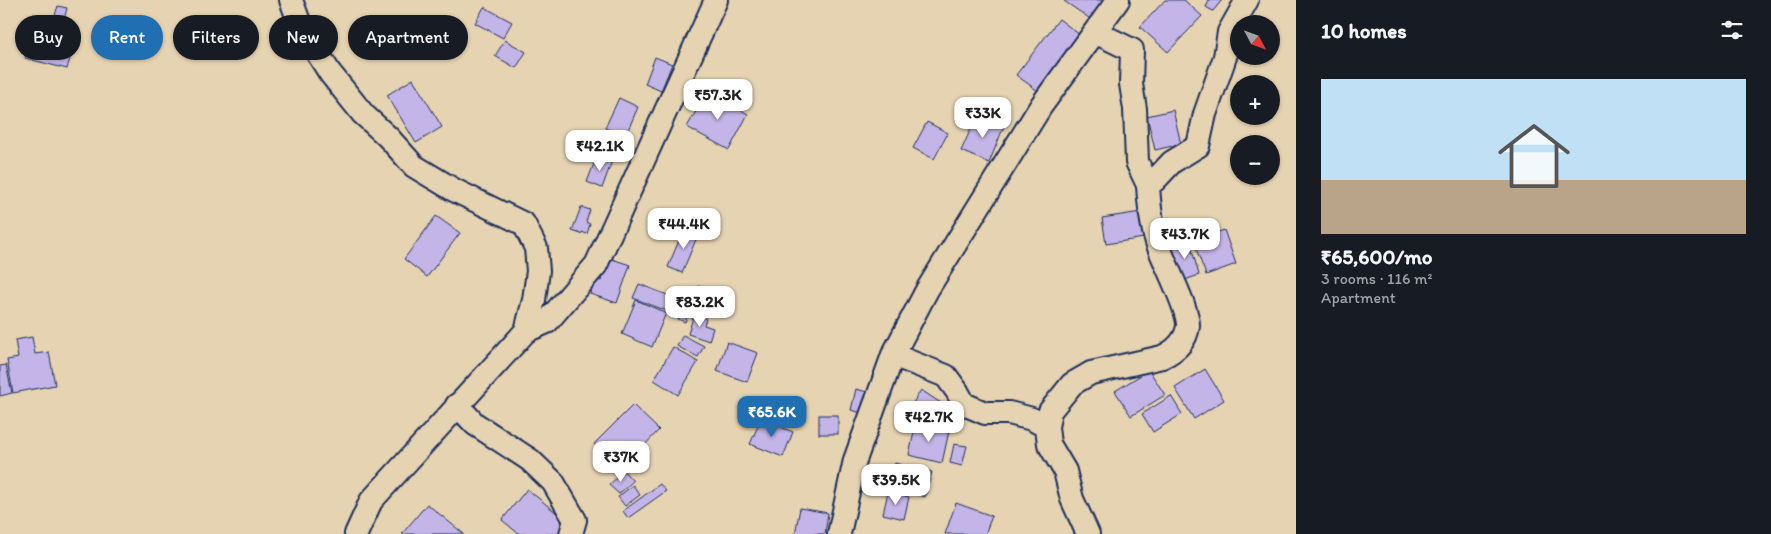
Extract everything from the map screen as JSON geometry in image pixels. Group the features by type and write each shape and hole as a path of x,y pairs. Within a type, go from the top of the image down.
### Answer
{"street":[{"path":"291,0 301,27 330,73 363,114 388,137 414,166 454,190 524,224 536,248 538,271 534,300 526,331"},
{"path":"356,534 370,501 526,331 547,322 596,265 716,0"},
{"path":"839,534 855,460 892,355 927,290 1041,106 1118,0"},
{"path":"1148,185 1172,162 1198,146 1205,114 1225,57 1230,32 1247,0"},
{"path":"1088,534 1072,499 1065,471 1049,444 1047,427 1050,411 1072,384 1091,373 1138,364 1172,353 1184,340 1188,324 1184,309 1156,241 1148,201 1148,185 1137,162 1131,84 1132,50 1094,32"},
{"path":"892,355 946,376 964,404 985,413 1009,413 1032,419 1047,427"},
{"path":"457,405 475,424 530,460 553,482 575,520 571,534"}],"building":[{"path":"1065,0 1106,0 1092,20"},
{"path":"1165,0 1184,0 1202,16 1168,52 1140,27"},
{"path":"1208,0 1222,0 1213,11 1206,7"},
{"path":"58,6 67,8 65,15 55,15"},
{"path":"484,7 512,22 503,38 475,23"},
{"path":"1059,19 1088,41 1046,97 1016,75"},
{"path":"505,40 526,52 516,68 495,56"},
{"path":"655,57 672,64 661,91 645,84"},
{"path":"33,60 70,60 67,69"},
{"path":"413,79 442,127 416,143 387,95"},
{"path":"707,92 748,114 729,150 687,127"},
{"path":"619,98 638,107 625,137 605,128"},
{"path":"1173,110 1181,144 1155,150 1147,116"},
{"path":"977,115 1004,126 989,163 961,151"},
{"path":"927,122 948,133 934,159 913,148"},
{"path":"597,156 612,161 602,188 587,182"},
{"path":"581,207 590,210 586,222 590,224 587,234 572,231"},
{"path":"1141,212 1144,238 1106,244 1102,218"},
{"path":"436,216 460,233 427,277 404,259"},
{"path":"685,226 699,232 682,273 668,267"},
{"path":"1224,230 1236,264 1206,275 1193,241"},
{"path":"1189,239 1199,275 1182,281 1171,244"},
{"path":"609,258 630,265 617,303 590,294 595,279 601,281"},
{"path":"639,284 675,298 670,312 633,298"},
{"path":"699,286 717,292 708,315 691,309"},
{"path":"636,300 666,313 652,347 622,334"},
{"path":"684,305 691,308 685,322 678,319"},
{"path":"694,314 706,319 704,325 713,328 709,341 688,334"},
{"path":"683,335 704,346 698,357 677,346"},
{"path":"32,337 35,354 49,352 55,385 13,393 7,360 18,358 15,340"},
{"path":"727,342 758,353 747,382 717,371"},
{"path":"673,347 698,362 678,395 654,380"},
{"path":"6,365 12,393 0,396 0,366"},
{"path":"1205,369 1224,400 1194,419 1175,388"},
{"path":"1149,370 1165,395 1131,416 1115,391"},
{"path":"856,389 875,394 869,415 851,410"},
{"path":"921,390 944,405 935,421 911,406"},
{"path":"1171,396 1182,414 1153,432 1142,414"},
{"path":"633,405 659,430 621,470 594,444"},
{"path":"819,415 838,415 838,434 819,434"},
{"path":"761,419 793,432 783,457 750,444"},
{"path":"916,423 949,431 942,463 909,455"},
{"path":"954,444 967,446 962,466 950,463"},
{"path":"895,463 905,466 898,491 888,488"},
{"path":"907,465 932,472 925,497 900,490"},
{"path":"624,471 633,481 619,494 609,485"},
{"path":"660,484 666,491 628,518 623,511"},
{"path":"633,485 640,495 625,506 618,497"},
{"path":"527,489 568,522 559,534 519,534 502,520"},
{"path":"888,492 909,497 904,519 883,514"},
{"path":"956,503 992,516 985,534 945,534"},
{"path":"427,504 464,534 402,534"},
{"path":"800,508 828,513 825,534 795,534"}]}
